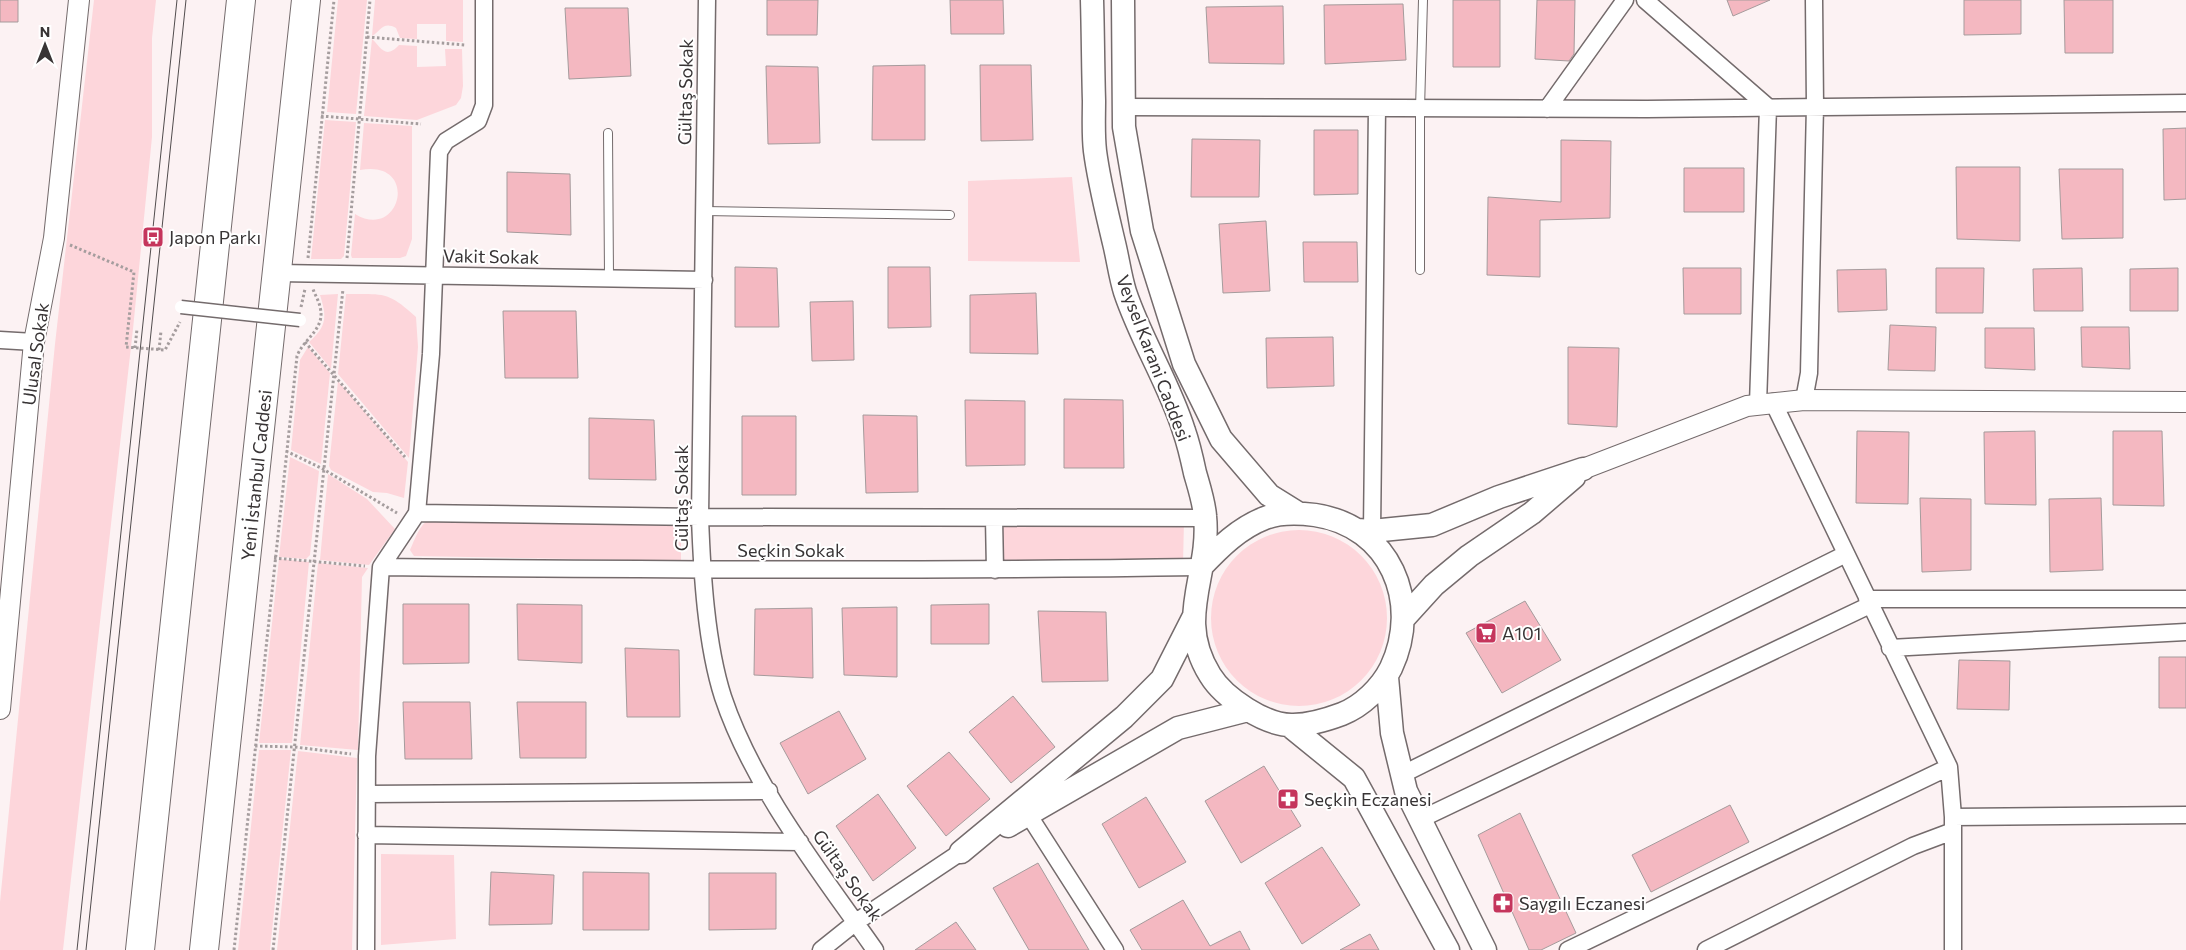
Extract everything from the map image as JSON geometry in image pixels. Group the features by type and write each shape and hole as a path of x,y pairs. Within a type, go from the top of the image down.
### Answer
{"highway":[{"path":"140,950 241,0"},
{"name":"Yeni İstanbul Caddesi","path":"204,950 278,273 317,2"}],"main road":[{"name":"Veysel Karani Caddesi","path":"1092,0 1094,148 1104,197 1125,290 1184,429 1206,518 1205,549 1193,618"},
{"name":"Veysel Karani Caddesi","path":"1123,0 1124,127 1142,231 1184,364 1221,439 1269,495 1298,512"},
{"path":"1201,567 1240,530 1268,517 1298,512 1329,517 1365,531 1432,525 1499,497 1583,469"},
{"path":"1404,618 1441,579 1469,556 1532,512 1583,469"},
{"path":"1290,726 1322,721 1348,711 1370,696 1387,677 1400,649 1404,618 1401,592 1392,568 1365,531"},
{"path":"1193,618 1197,649 1210,677 1231,700 1248,710 1290,726 1354,778 1448,950"},
{"path":"961,852 1124,717 1162,678 1193,618"},
{"path":"1387,677 1392,734 1406,791 1486,950"},
{"path":"961,852 1178,728 1248,710"}],"street":[{"name":"Ulusal Sokak","path":"1,698 34,342 54,238 79,0"},
{"path":"366,950 366,756 381,567 414,517 432,354 436,275 438,152 446,141 478,121 484,105 484,0"},
{"name":"Gültaş Sokak","path":"707,0 700,517 702,570 713,650 723,696 747,755 800,842 875,950"},
{"path":"1547,109 1625,0"},
{"path":"1645,0 1768,106 1766,403 1846,554 1949,767 1953,824 1953,950"},
{"path":"1804,400 1809,373 1815,106 1814,0"},
{"path":"1124,107 1547,109 2186,103"},
{"path":"1365,531 1377,108"},
{"name":"Vakit Sokak","path":"278,273 704,280"},
{"path":"181,307 300,320"},
{"path":"0,340 34,342"},
{"path":"1583,469 1747,406 1766,403 1804,400 2186,402"},
{"name":"Seçkin Sokak","path":"414,517 1206,518"},
{"path":"994,518 995,570"},
{"path":"1401,775 1846,554"},
{"name":"Seçkin Sokak","path":"381,567 995,570 1201,567"},
{"path":"1421,819 1869,602 2186,599"},
{"path":"1890,648 2186,632"},
{"path":"1568,950 1949,767"},
{"path":"367,794 769,791"},
{"path":"1028,814 1115,950"},
{"path":"1706,950 1953,824 2186,815"},
{"path":"366,835 800,842"},
{"path":"821,950 856,922 961,852"}],"lane":[{"path":"1420,270 1420,109 1423,0"},
{"path":"608,133 609,277"},
{"path":"704,211 950,215"}],"path":[{"path":"234,950 274,558 297,356 305,342 317,330 321,320 321,308 308,273 308,256 333,0 317,2"},
{"path":"346,265 370,0"},
{"path":"367,37 465,45"},
{"path":"315,116 421,124"},
{"path":"54,238 134,272 126,347 165,350 180,323"},
{"path":"273,950 343,288"},
{"path":"135,348 137,329"},
{"path":"159,350 161,331"},
{"path":"305,342 408,460 420,470"},
{"path":"286,451 414,517"},
{"path":"274,558 381,567"},
{"path":"255,746 294,747 366,756"}],"shaded area":[{"path":"94,0 156,0 152,38 152,137 133,329 63,950 0,950 0,902 55,344"},
{"path":"338,0 367,0 356,114 327,112"},
{"path":"375,0 463,0 463,42 446,41 446,24 417,24 417,39 400,38 396,28 392,26 385,26 372,36"},
{"path":"372,39 387,52 390,52 399,45 417,46 417,67 446,66 445,49 462,49 463,86 461,98 456,105 417,120 364,116"},
{"path":"325,120 356,122 344,256 341,259 311,259"},
{"path":"364,123 412,126 412,239 406,256 400,258 352,258 351,255 355,214 371,220 384,217 393,209 397,198 397,186 391,176 379,170 360,170"},
{"path":"1072,177 1080,262 968,261 968,181"},
{"path":"338,294 331,369 309,342 319,331 324,321 324,309 320,295"},
{"path":"346,294 377,294 392,298 416,317 418,347 409,458 338,374"},
{"path":"308,347 330,373 321,464 291,450 300,360"},
{"path":"338,381 408,462 404,498 387,493 373,492 331,470 329,466"},
{"path":"290,457 319,471 310,555 306,559 279,557"},
{"path":"328,474 367,499 395,529 369,565 320,560"},
{"path":"430,519 681,521 681,561 414,556 410,550 420,529"},
{"path":"1184,521 1183,564 1003,562 1003,523"},
{"path":"1299,530 1333,537 1355,550 1367,562 1380,584 1387,618 1380,652 1367,674 1355,686 1333,699 1299,706 1265,699 1243,686 1231,674 1218,652 1211,618 1218,584 1231,562 1243,550 1265,537"},
{"path":"279,559 309,562 292,743 259,743"},
{"path":"318,563 368,568 362,577 358,750 300,745"},
{"path":"259,750 291,750 270,950 238,950"},
{"path":"298,751 357,758 352,950 277,950"},
{"path":"381,854 454,855 456,939 381,945"}],"building":[{"path":"0,0 18,0 18,22 0,22"},
{"path":"767,0 818,0 817,35 767,35"},
{"path":"950,0 1003,0 1004,34 951,34"},
{"path":"1453,0 1500,0 1500,67 1453,67"},
{"path":"1537,0 1575,0 1574,54 1569,61 1535,59"},
{"path":"1727,0 1770,0 1733,16"},
{"path":"1964,0 2021,0 2021,34 1964,35"},
{"path":"2064,0 2113,0 2113,53 2065,53"},
{"path":"1403,4 1406,60 1325,64 1324,5"},
{"path":"1283,6 1284,64 1209,63 1206,7"},
{"path":"565,8 628,8 631,76 569,79"},
{"path":"925,65 925,140 872,140 873,66"},
{"path":"980,65 1031,65 1033,140 981,141"},
{"path":"766,66 818,67 820,143 768,144"},
{"path":"2186,128 2186,199 2164,200 2163,129"},
{"path":"1314,130 1358,130 1358,194 1314,195"},
{"path":"1192,139 1260,140 1259,197 1191,197"},
{"path":"1561,140 1611,141 1610,218 1540,220 1540,277 1487,275 1488,197 1561,202"},
{"path":"1956,167 2020,167 2020,241 1957,239"},
{"path":"1684,168 1744,168 1744,212 1684,212"},
{"path":"2059,169 2123,169 2123,238 2062,239"},
{"path":"507,172 570,174 571,235 507,232"},
{"path":"1266,221 1270,291 1223,293 1219,224"},
{"path":"1303,242 1357,242 1358,282 1304,282"},
{"path":"735,267 777,268 779,327 735,327"},
{"path":"888,267 930,267 931,327 888,328"},
{"path":"1683,268 1741,268 1741,314 1684,314"},
{"path":"1936,268 1984,268 1983,313 1936,313"},
{"path":"2082,268 2083,311 2034,311 2033,269"},
{"path":"2178,268 2178,311 2130,311 2130,269"},
{"path":"1886,269 1887,310 1838,312 1837,270"},
{"path":"1036,293 1038,354 970,353 970,295"},
{"path":"853,301 854,360 812,361 810,302"},
{"path":"503,311 576,311 578,378 505,378"},
{"path":"1890,325 1936,327 1935,371 1888,370"},
{"path":"2081,327 2129,327 2130,369 2082,367"},
{"path":"1985,328 2034,328 2035,370 1985,368"},
{"path":"1333,337 1334,386 1267,388 1266,338"},
{"path":"1568,347 1619,348 1617,427 1568,424"},
{"path":"1064,399 1123,400 1124,468 1064,468"},
{"path":"965,400 1025,401 1025,465 966,466"},
{"path":"863,415 917,416 918,492 866,493"},
{"path":"742,416 796,416 796,495 742,495"},
{"path":"589,418 654,420 656,480 589,479"},
{"path":"1857,431 1909,432 1908,504 1856,503"},
{"path":"2035,431 2036,505 1985,504 1984,432"},
{"path":"2113,431 2162,431 2164,506 2113,505"},
{"path":"1920,498 1971,499 1971,570 1922,572"},
{"path":"2101,498 2103,570 2050,572 2049,499"},
{"path":"1525,601 1561,660 1502,693 1466,633"},
{"path":"403,604 469,604 469,663 403,664"},
{"path":"517,604 582,605 582,663 518,660"},
{"path":"989,604 989,644 931,644 931,605"},
{"path":"897,607 897,677 844,675 842,608"},
{"path":"812,608 813,678 754,675 755,609"},
{"path":"1038,611 1106,612 1108,681 1042,682"},
{"path":"625,648 679,650 680,717 627,717"},
{"path":"2159,657 2186,657 2186,708 2159,708"},
{"path":"1959,660 2010,661 2009,710 1957,709"},
{"path":"1013,696 1055,747 1011,783 969,732"},
{"path":"403,702 470,702 472,759 405,759"},
{"path":"517,702 586,702 586,758 520,758"},
{"path":"839,711 866,759 808,794 780,743"},
{"path":"949,752 990,799 946,836 907,786"},
{"path":"1264,766 1301,826 1241,863 1205,801"},
{"path":"878,794 916,848 873,881 836,826"},
{"path":"1146,797 1186,862 1139,888 1102,824"},
{"path":"1730,805 1749,842 1651,892 1632,855"},
{"path":"1520,813 1576,933 1541,950 1529,950 1478,835"},
{"path":"1322,847 1360,905 1302,944 1265,883"},
{"path":"1038,863 1089,950 1029,950 993,888"},
{"path":"491,872 554,875 552,924 489,925"},
{"path":"583,872 649,873 649,930 583,930"},
{"path":"709,873 776,873 776,929 709,930"},
{"path":"1183,900 1210,946 1240,931 1250,950 1142,950 1130,930"},
{"path":"956,922 976,950 915,950"},
{"path":"1370,934 1379,950 1340,950"}],"tram line":[{"path":"77,950 177,0"},
{"path":"86,950 186,0"}],"place":[{"name":"Japon Parkı","path":"153,237"},
{"name":"A101","path":"1486,633"},
{"name":"Seçkin Eczanesi","path":"1288,799"},
{"name":"Saygılı Eczanesi","path":"1503,903"}]}
